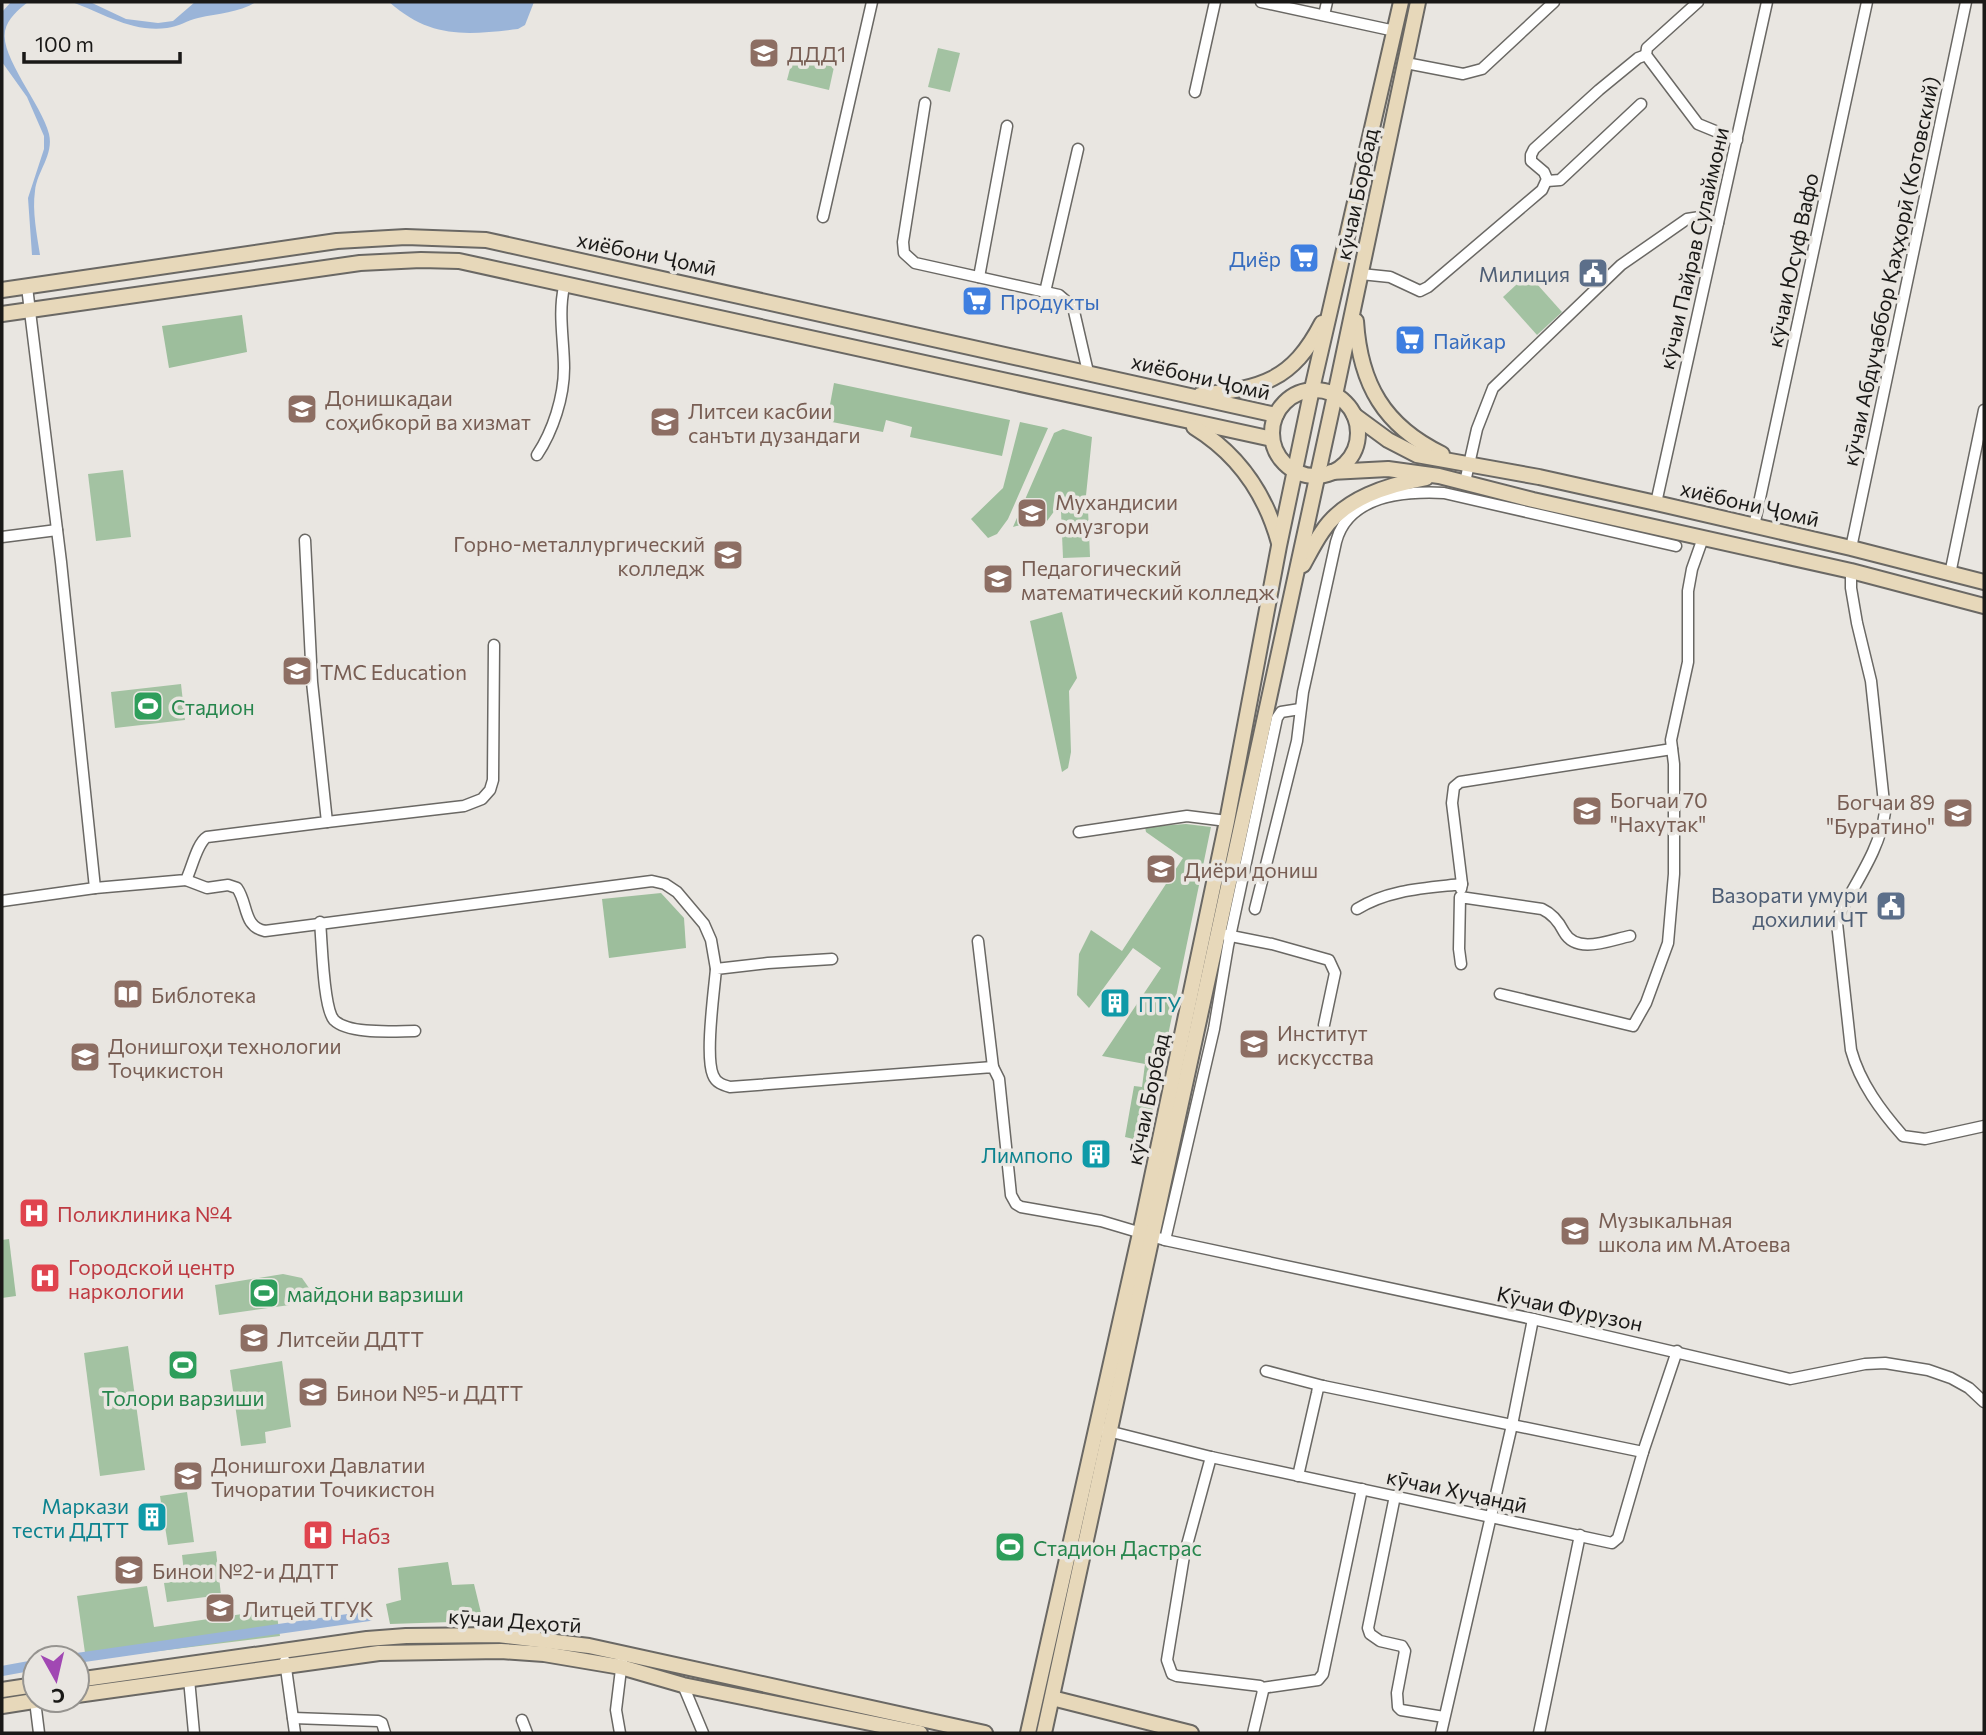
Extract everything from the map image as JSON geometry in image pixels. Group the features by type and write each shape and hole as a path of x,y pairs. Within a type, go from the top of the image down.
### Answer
{"main road":[{"name":"кӯчаи Борбад","path":"1153,1236 1279,546 1312,389 1401,2"},
{"name":"кӯчаи Борбад","path":"1028,1733 1153,1236 1225,935 1296,579 1324,474 1335,395 1418,2"},
{"name":"хиёбони Ҷомӣ","path":"2,290 337,241 405,237 486,240 1276,415"},
{"path":"2,314 360,263 459,261 1272,439"},
{"path":"689,310 696,285"},
{"path":"1354,302 1361,363 1374,394 1392,417 1423,445 1463,463"},
{"path":"1186,396 1243,390 1273,380 1297,360 1313,341 1332,303"},
{"path":"1463,463 1417,455 1388,440 1354,415 1346,403 1335,395 1312,389 1292,396 1282,404 1276,415 1272,439 1280,458 1296,471 1324,474 1388,469 1438,476 1465,482 1532,506 1703,538 1851,571 1984,606"},
{"path":"1324,474 1343,465 1352,454 1357,441 1354,415"},
{"path":"1183,421 1224,449 1251,478 1270,516 1279,546"},
{"name":"хиёбони Ҷомӣ","path":"1463,463 1656,503 1979,581"},
{"path":"1296,579 1322,530 1336,524 1341,512 1381,493 1438,476"},
{"path":"1966,602 1979,581"},
{"name":"кӯчаи Борбад","path":"1044,1733 1103,1430"},
{"name":"кӯчаи Деҳотӣ","path":"91,1678 283,1650 406,1636 486,1635 541,1639 622,1660 985,1733"},
{"name":"кӯчаи Деҳотӣ","path":"91,1693 379,1653 501,1651 622,1660 683,1685 920,1733"},
{"path":"2,1690 21,1687"},
{"path":"1052,1699 1191,1733"},
{"path":"2,1706 21,1703"}],"street":[{"path":"823,217 872,2"},
{"path":"1195,92 1214,2"},
{"path":"1261,2 1395,31"},
{"path":"1324,15 1327,2"},
{"path":"1406,63 1463,74 1482,69 1554,2"},
{"path":"1698,2 1647,48 1647,55 1698,124 1737,139"},
{"name":"кӯчаи Пайрав Сулаймони","path":"1656,503 1767,2"},
{"name":"кӯчаи Юсуф Вафо","path":"1755,526 1867,2"},
{"name":"кӯчаи Абдуҷаббор Қаҳҳорӣ (Котовский)","path":"1851,548 1966,2"},
{"path":"1547,181 1544,172 1531,161 1534,149 1599,90 1638,58 1647,55"},
{"path":"925,103 903,242 904,253 915,262 1059,295 1073,307 1088,372"},
{"path":"1361,274 1390,277 1424,290 1536,195 1547,181 1560,180 1641,104"},
{"path":"979,277 1007,126"},
{"path":"1045,292 1078,149"},
{"path":"1465,482 1463,463 1493,388 1621,265 1688,219 1700,217 1718,223"},
{"path":"27,287 57,530 95,888"},
{"path":"537,455 547,441 563,384 561,302 564,287"},
{"path":"1950,574 1984,410"},
{"path":"1381,493 1444,493 1532,506 1676,546"},
{"path":"1255,909 1297,741 1300,709 1336,524"},
{"path":"2,537 57,530"},
{"path":"1500,994 1633,1026 1637,1021 1668,943 1675,874 1671,740 1688,662 1688,592 1692,569 1703,538"},
{"path":"304,540 312,682 327,822"},
{"path":"1851,571 1851,587 1871,681 1885,812 1883,831 1877,845 1837,923 1851,1050 1855,1066 1881,1111 1903,1136 1925,1139 1984,1126"},
{"path":"186,880 200,843 207,836 464,806 482,799 490,790 494,763 494,645"},
{"path":"1300,709 1281,712 1278,718 1225,935 1272,944 1329,960 1335,973 1324,1025"},
{"path":"1461,964 1459,949 1462,884 1452,803 1454,787 1460,782 1672,748"},
{"path":"1079,832 1188,816 1227,821"},
{"path":"2,901 95,888 186,880 206,888 228,885 237,888 249,920 260,930 652,881 665,884 677,892 704,924 711,940 716,969 712,1073 715,1079 730,1087 993,1067 978,941"},
{"path":"1357,909 1397,893 1462,884"},
{"path":"1460,897 1542,909 1551,914 1572,943 1581,945 1630,936"},
{"path":"320,922 327,1003 335,1020 341,1024 376,1031 415,1031"},
{"path":"716,969 768,962 832,959"},
{"name":"Кӯчаи Фурузон","path":"993,1067 999,1079 1011,1195 1016,1204 1677,1351 1790,1379 1864,1364 1885,1363 1928,1370 1969,1388 1984,1402"},
{"path":"1441,1733 1512,1424 1533,1319"},
{"name":"кӯчаи Хуҷандӣ","path":"1103,1430 1211,1457 1612,1543 1618,1538 1677,1351"},
{"path":"1266,1371 1323,1386 1643,1452"},
{"path":"1298,1476 1318,1388 1323,1386"},
{"path":"1211,1457 1184,1556 1167,1660 1172,1674 1177,1676 1258,1684 1262,1688"},
{"path":"1262,1688 1318,1680 1323,1674 1362,1489"},
{"path":"1395,1496 1368,1628 1370,1634 1380,1640 1402,1646 1405,1651 1397,1693 1398,1707 1444,1717"},
{"path":"1539,1733 1580,1535"},
{"path":"283,1650 295,1733"},
{"path":"620,1733 616,1710 622,1660"},
{"path":"189,1679 194,1733"},
{"path":"683,1685 703,1733"},
{"path":"1253,1733 1262,1688"},
{"path":"38,1714 38,1733"},
{"path":"293,1718 378,1721 382,1723 384,1733"},
{"path":"522,1720 527,1733"}],"green space":[{"path":"938,48 960,53 950,92 928,87"},
{"path":"793,57 834,67 829,90 787,80"},
{"path":"1528,274 1562,312 1537,335 1503,297"},
{"path":"242,315 247,352 169,368 162,326"},
{"path":"834,383 1010,420 1002,456 910,437 912,427 886,420 883,432 827,421"},
{"path":"1020,422 1048,428 1008,519 997,534 988,538 971,519 1003,488"},
{"path":"1063,429 1092,437 1085,505 1058,506 1047,521 1037,520 1013,527 1054,433"},
{"path":"123,470 131,537 96,541 88,474"},
{"path":"1088,509 1090,557 1063,558 1061,511"},
{"path":"1062,612 1077,678 1069,691 1071,752 1068,768 1062,772 1030,621"},
{"name":"Стадион","path":"181,684 185,720 115,728 111,692"},
{"path":"1186,824 1211,827 1146,1142 1125,1137 1134,1086 1142,1087 1145,1064 1102,1056 1161,968 1133,948 1089,1008 1077,995 1079,954 1091,930 1122,951 1183,858 1146,832 1145,827"},
{"path":"661,893 684,918 686,948 609,958 602,899"},
{"path":"9,1239 16,1296 2,1298 2,1240"},
{"name":"майдони варзиши","path":"283,1274 302,1278 318,1301 219,1315 215,1285"},
{"path":"128,1346 145,1470 100,1476 84,1353"},
{"path":"282,1361 291,1427 265,1432 266,1443 241,1446 230,1370"},
{"path":"187,1492 194,1542 168,1545 160,1496"},
{"path":"216,1551 221,1595 167,1602 164,1583 185,1580 182,1555"},
{"path":"448,1562 452,1585 474,1584 483,1621 390,1624 386,1604 401,1600 398,1568"},
{"path":"147,1586 154,1627 276,1609 280,1636 91,1659 91,1644 84,1644 77,1596"}],"water":[{"path":"11,2 28,2 8,22 5,42 15,67 45,122 50,142 36,184 34,199 40,255 32,255 28,198 44,149 44,136 27,97 2,62 2,12"},
{"path":"72,2 90,2 126,19 158,23 173,21 195,2 256,2 235,11 154,29 130,25"},
{"path":"389,2 534,2 525,25 518,29 465,33 450,32 420,23"}],"waterway":[{"path":"91,1656 369,1616"},
{"path":"2,1671 21,1668"}],"place":[{"name":"ДДД1","path":"764,53"},
{"name":"Диëр","path":"1304,258"},
{"name":"Милиция","path":"1593,273"},
{"name":"Продукты","path":"977,301"},
{"name":"Пайкар","path":"1410,340"},
{"name":"Донишкадаи соҳибкорӣ ва хизмат","path":"302,409"},
{"name":"Литсеи касбии санъти дузандаги","path":"665,422"},
{"name":"Мухандисии омузгори","path":"1032,513"},
{"name":"Горно-металлургический колледж","path":"728,555"},
{"name":"Педагогический математический колледж","path":"998,579"},
{"name":"TMC Education","path":"297,671"},
{"name":"Стадион","path":"148,706"},
{"name":"Богчаи 70 \"Нахутак\"","path":"1587,811"},
{"name":"Богчаи 89 \"Буратино\"","path":"1958,813"},
{"name":"Диёри дониш","path":"1161,869"},
{"name":"Вазорати умури дохилии ЧТ","path":"1891,906"},
{"name":"Библотека","path":"128,994"},
{"name":"ПТУ","path":"1115,1003"},
{"name":"Институт искусства","path":"1254,1044"},
{"name":"Донишгоҳи технологии Тоҷикистон","path":"85,1057"},
{"name":"Лимпопо","path":"1096,1154"},
{"name":"Поликлиника №4","path":"34,1213"},
{"name":"Музыкальная школа им М.Атоева","path":"1575,1231"},
{"name":"Городской центр наркологии","path":"45,1278"},
{"name":"майдони варзиши","path":"264,1293"},
{"name":"Литсейи ДДТТ","path":"254,1338"},
{"name":"Толори варзиши","path":"183,1365"},
{"name":"Бинои №5-и ДДТТ","path":"313,1392"},
{"name":"Донишгохи Давлатии Тичоратии Точикистон","path":"188,1476"},
{"name":"Маркази тести ДДТТ","path":"152,1517"},
{"name":"Набз","path":"318,1535"},
{"name":"Стадион Дастрас","path":"1010,1547"},
{"name":"Бинои №2-и ДДТТ","path":"129,1570"},
{"name":"Литцей ТГУК","path":"220,1608"}]}
